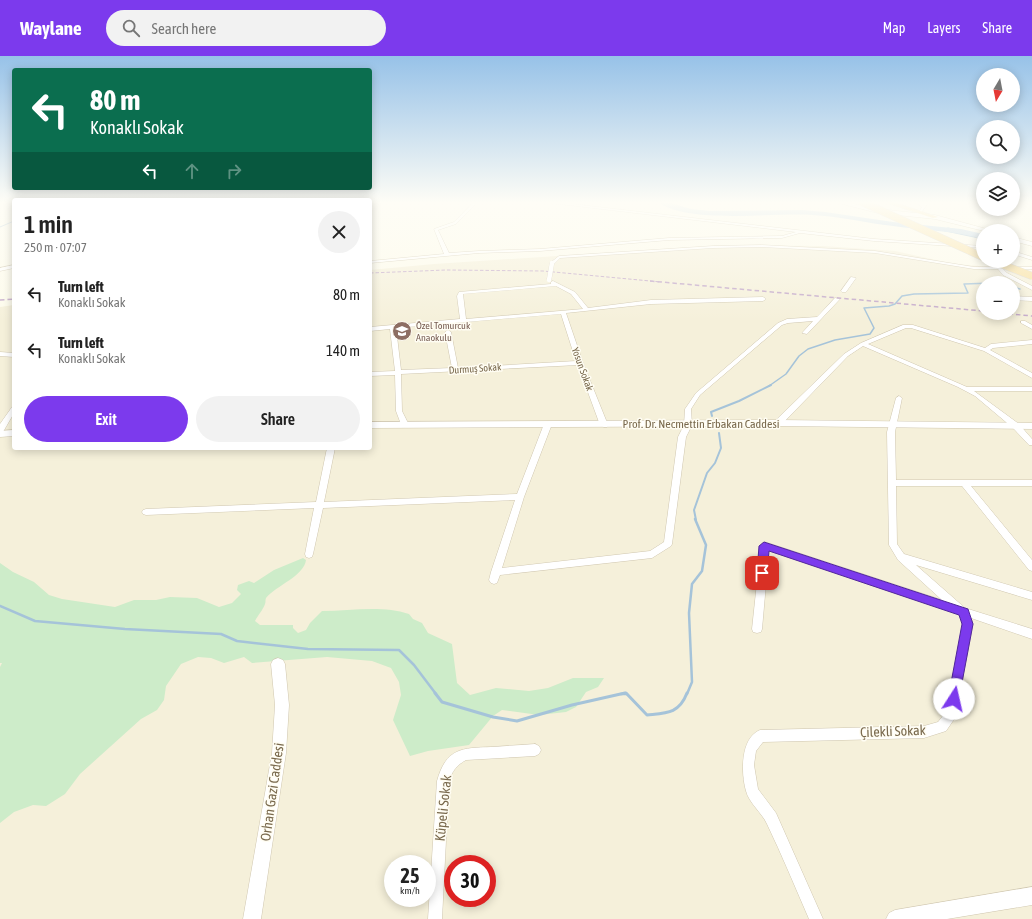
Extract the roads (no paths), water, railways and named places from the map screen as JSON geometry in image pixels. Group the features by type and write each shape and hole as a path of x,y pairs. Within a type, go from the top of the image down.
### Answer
{"highway":[{"path":"950,241 976,254"},
{"path":"956,241 976,250"},
{"path":"1020,266 1032,270"},
{"path":"1020,267 1032,270"}],"street":[{"path":"442,241 448,255"},
{"path":"372,262 642,241"},
{"path":"890,241 976,246"},
{"path":"587,310 573,293 549,280 552,263 559,257 713,247 762,246 875,252 901,255 946,265 974,268 1032,270"},
{"path":"1020,255 1032,259"},
{"path":"0,270 12,267"},
{"path":"1000,269 1005,274 1032,288"},
{"path":"844,291 853,278"},
{"path":"463,321 460,296 462,293 556,285"},
{"path":"1020,298 1032,299"},
{"path":"372,329 587,310 651,302 763,299"},
{"path":"805,333 837,299"},
{"name":"Yosun Sokak","path":"564,312 580,363 604,425"},
{"path":"548,424 520,497 495,576 652,554 668,544 682,437 688,425 688,409 698,394 780,324 787,321 818,319"},
{"path":"1023,322 1032,327"},
{"path":"778,423 846,355 863,344 905,326 911,326 986,350 1032,376"},
{"path":"393,327 398,372 399,411 405,425"},
{"path":"448,332 455,369"},
{"path":"986,350 991,346 1032,342"},
{"path":"863,344 977,395 1016,426 1032,443"},
{"path":"0,354 12,355"},
{"name":"Durmuş Sokak","path":"372,374 580,363"},
{"path":"966,389 1032,389"},
{"path":"899,398 894,426 891,432 893,545 901,557 953,604 964,612"},
{"path":"12,411 0,432 12,434"},
{"name":"Prof. Dr. Necmettin Erbakan Caddesi","path":"372,425 688,425 778,423 894,426 1032,426"},
{"path":"309,554 331,450"},
{"path":"892,483 1032,483"},
{"path":"964,483 1032,566"},
{"path":"146,512 520,497"},
{"path":"757,629 764,546 1032,634"},
{"path":"901,557 1032,596"},
{"name":"Çilekli Sokak","path":"816,919 771,818 752,791 748,765 751,749 760,736 924,732 942,727 951,714 968,624 964,612"},
{"name":"Orhan Gazi Caddesi","path":"252,919 279,753 282,705 278,664"},
{"name":"Küpeli Sokak","path":"436,919 444,773 452,762 465,754 535,750"},
{"path":"895,919 1032,896"}],"waterway":[{"path":"769,386 786,374 799,356 808,349 835,340 870,334 874,328 864,308 889,306 895,304 902,296 914,294 968,293 964,284 976,284"},
{"path":"712,416 711,412 739,401 769,386"},
{"path":"696,520 694,510 707,473 715,463 721,448 719,433"},
{"path":"687,694 692,682 689,613 692,584 702,571 706,545 695,519"},
{"path":"0,606 35,621 125,629 221,634 237,641 308,649 399,650 414,665 436,694"},
{"path":"435,693 442,702 493,717 517,721 572,705 625,693"},
{"path":"627,694 647,715 666,713 676,709 684,700 687,693"},
{"path":"621,694 627,694"}],"railway":[{"path":"372,273 446,270 543,271 658,282"},
{"path":"650,281 658,282"},
{"path":"658,282 976,310"},
{"path":"0,300 12,299"},
{"path":"1020,315 1032,316"}],"place":[{"name":"Özel Tomurcuk Anaokulu","path":"402,331"}]}
